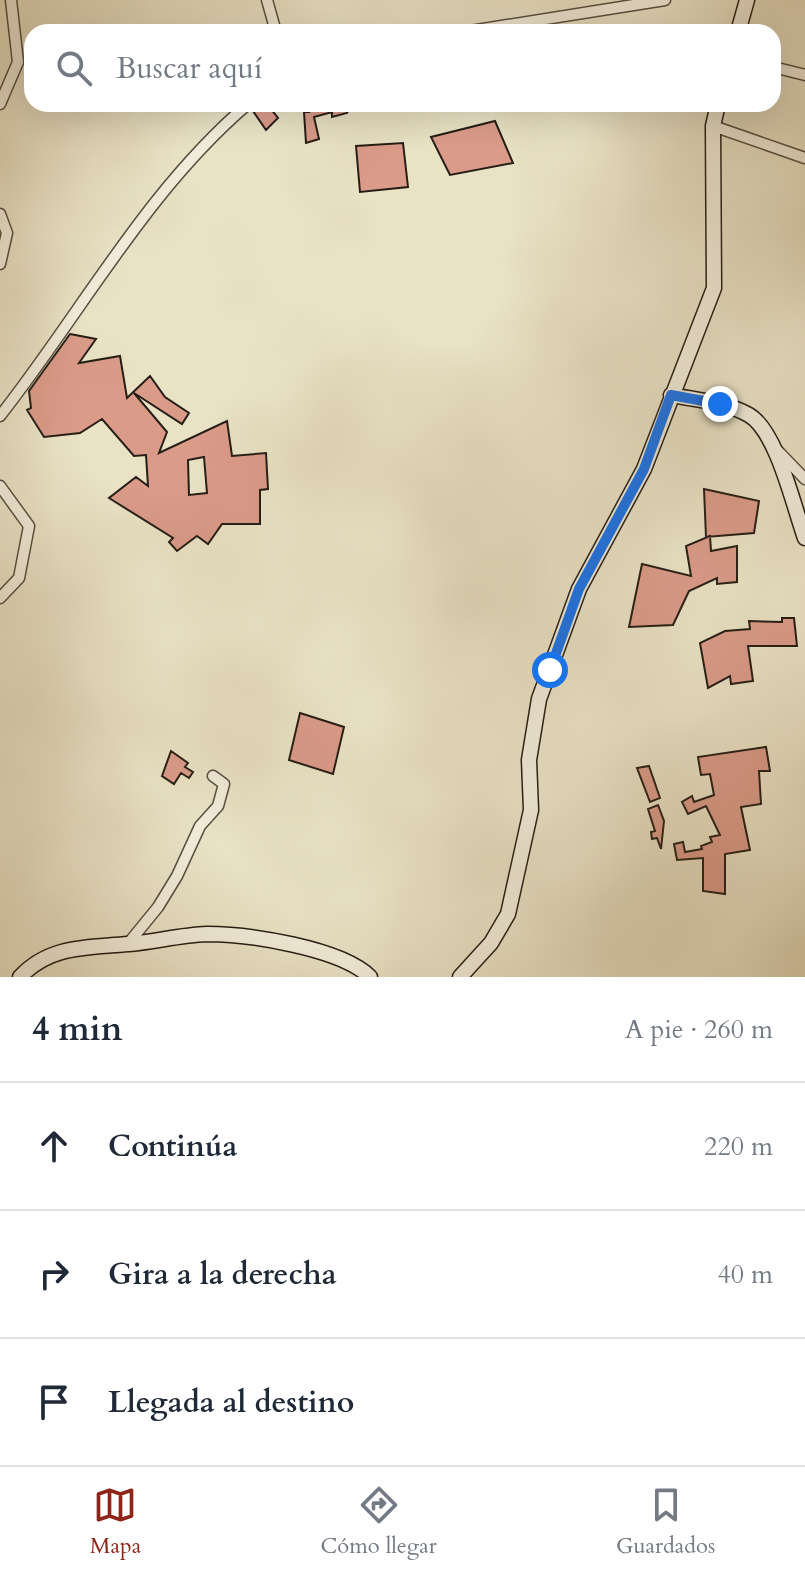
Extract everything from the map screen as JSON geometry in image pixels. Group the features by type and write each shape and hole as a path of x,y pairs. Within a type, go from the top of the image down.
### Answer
{"street":[{"path":"0,104 18,62 10,18 11,0"},
{"path":"267,0 274,24"},
{"path":"514,24 665,0"},
{"path":"740,24 747,0"},
{"path":"781,69 805,75"},
{"path":"0,416 155,203 219,130 239,112"},
{"path":"460,977 491,943 508,914 531,810 529,760 539,699 579,589 644,469 714,288 713,126 716,112"},
{"path":"713,126 805,158"},
{"path":"0,214 7,233 0,264"},
{"path":"671,395 720,404 752,417 772,445 805,479"},
{"path":"772,445 805,538"},
{"path":"0,486 29,526 19,578 0,598"},
{"path":"127,945 158,907 200,826 218,806 224,784 213,776"},
{"path":"20,977 44,958 77,946 127,945 208,934 331,953 357,964 370,977"}],"building":[{"path":"254,112 273,112 278,118 266,130"},
{"path":"304,112 332,112 314,117 319,139 306,143"},
{"path":"332,112 348,112 347,113 332,117"},
{"path":"495,121 513,163 450,175 431,137"},
{"path":"403,143 408,187 360,192 356,146"},
{"path":"70,334 96,339 79,363 120,356 127,398 150,376 165,397 189,413 182,424 134,393 167,432 159,453 227,421 232,456 266,453 268,489 260,490 260,524 222,524 208,544 197,536 177,551 169,542 173,538 109,498 136,477 148,486 146,455 134,456 102,419 80,433 44,437 27,410 31,408 29,391","holes":["204,457 207,493 189,495 188,460"]},
{"path":"704,489 759,501 754,533 706,537"},
{"path":"710,536 711,551 737,546 737,582 717,584 717,578 689,591 673,625 629,627 642,564 691,576 686,546"},
{"path":"782,618 794,618 797,646 748,646 753,681 731,684 730,676 708,688 700,643 725,631 750,629 749,621 782,622"},
{"path":"300,713 344,727 333,774 289,760"},
{"path":"766,747 770,771 759,771 761,804 741,807 750,850 725,854 725,894 703,891 703,858 677,860 674,844 683,842 685,852 702,849 701,846 712,842 710,837 720,835 706,806 688,814 682,802 692,796 694,802 714,795 710,774 701,775 698,757"},
{"path":"171,751 188,763 185,767 193,772 189,778 181,773 174,784 162,776"},
{"path":"649,766 660,798 650,802 637,768"},
{"path":"658,805 664,821 661,849 657,838 652,839 651,832 655,831 648,809"}],"route":[{"path":"550,670 579,589 644,469 671,395 720,404"}]}
